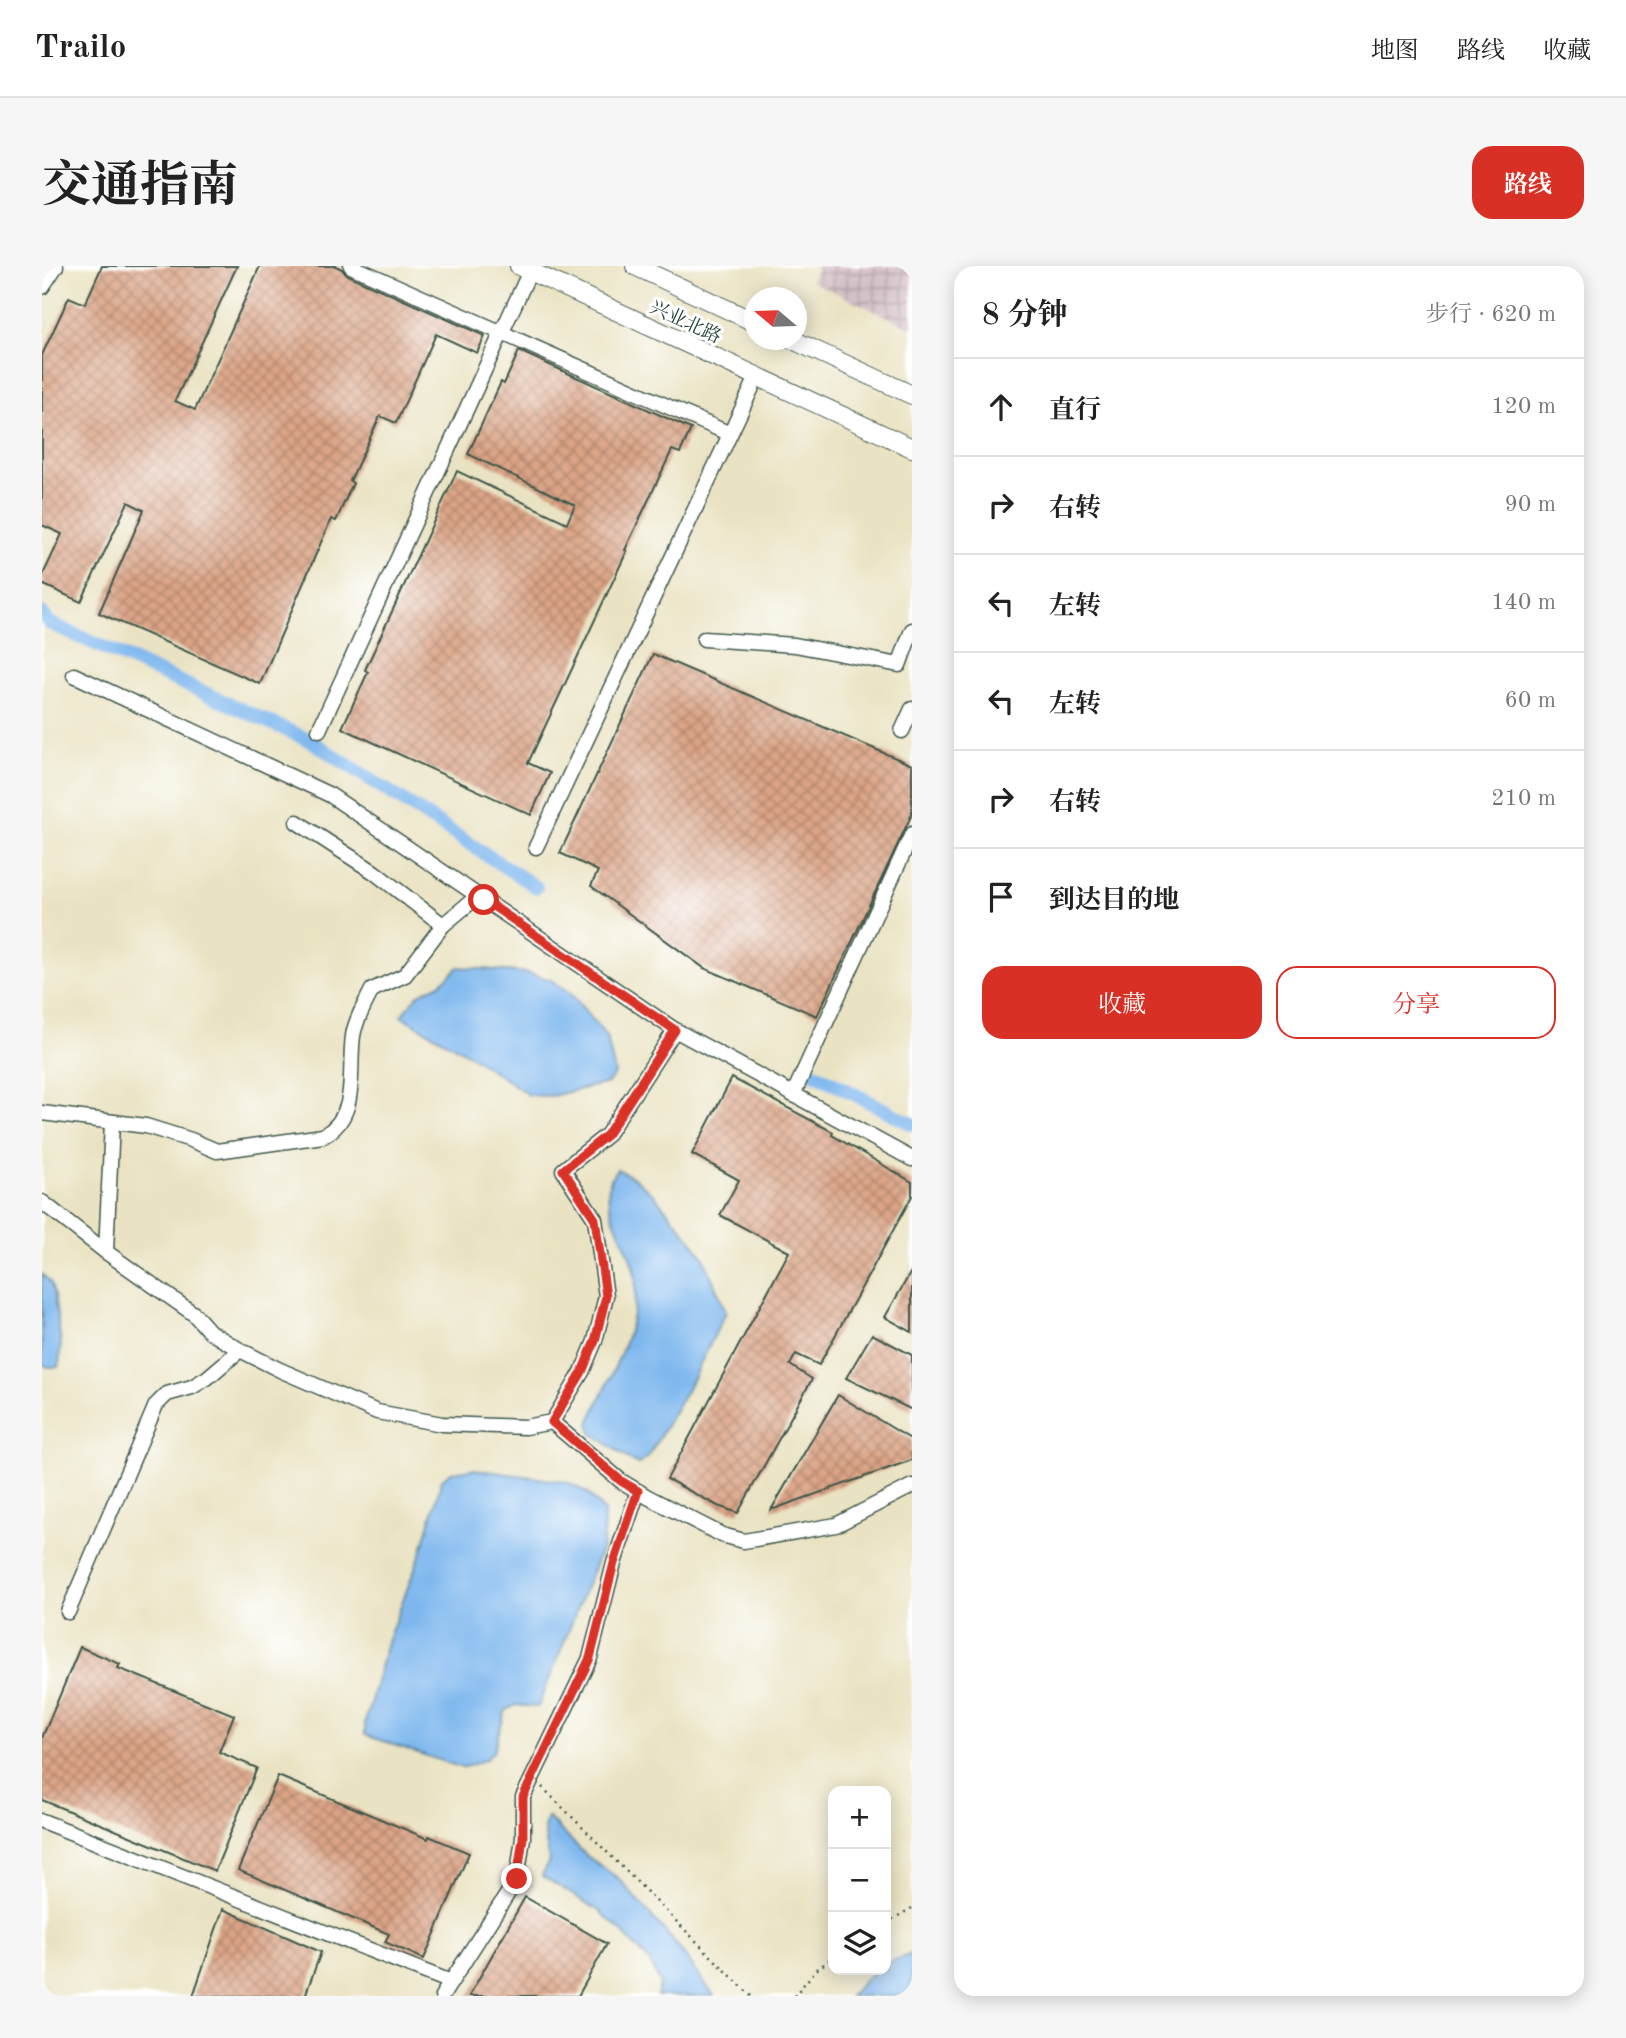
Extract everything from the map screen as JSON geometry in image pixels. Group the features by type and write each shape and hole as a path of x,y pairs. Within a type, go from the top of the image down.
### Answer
{"main road":[{"name":"兴业北路","path":"635,266 744,317"},
{"name":"兴业北路","path":"525,269 912,448"},
{"path":"807,346 912,395"}],"street":[{"path":"42,286 56,266"},
{"path":"351,266 730,434"},
{"path":"319,730 502,332 525,269"},
{"path":"536,847 757,377"},
{"path":"704,639 795,645 899,664 912,630"},
{"path":"74,675 330,795 675,1030 912,1160"},
{"path":"902,731 912,709"},
{"path":"297,822 374,872 443,925"},
{"path":"793,1095 912,834"},
{"path":"42,1113 146,1126 217,1151 323,1136 333,1131 349,1103 353,1033 372,990 405,975 443,925 478,896"},
{"path":"42,1202 106,1252 194,1314 210,1332 280,1370 377,1412 442,1424 525,1427 552,1422 582,1372 595,1341 606,1296 595,1219 563,1170 607,1135 675,1030"},
{"path":"106,1252 112,1122"},
{"path":"68,1612 156,1405 167,1394 192,1387 208,1378 240,1350"},
{"path":"552,1422 621,1481 722,1535 744,1541 836,1525 912,1486"},
{"path":"442,1996 517,1879 523,1838 523,1797 590,1658 614,1563 638,1491"},
{"path":"42,1821 452,1982"}],"path":[{"path":"533,1777 751,1996"},
{"path":"891,1920 912,1908"},
{"path":"794,1996 816,1970 828,1961"}],"shaded area":[{"path":"818,266 912,266 912,328 811,281"}],"water":[{"path":"459,967 528,973 551,980 571,994 607,1037 615,1073 608,1083 551,1096 529,1095 471,1056 401,1016 419,994 440,984"},
{"path":"617,1169 636,1179 654,1195 690,1238 704,1258 726,1312 691,1382 648,1457 639,1464 592,1433 589,1423 622,1351 636,1294 632,1262 610,1208 610,1181"},
{"path":"42,1274 51,1283 54,1296 61,1343 59,1367 42,1364"},
{"path":"473,1469 567,1482 588,1493 604,1511 603,1545 538,1707 516,1705 506,1710 493,1752 485,1760 462,1768 365,1735 365,1723 387,1642 422,1550 442,1479 451,1472"},
{"path":"547,1817 587,1856 619,1879 676,1944 714,1996 657,1996 660,1983 650,1962 617,1927 598,1910 542,1876 549,1861 544,1828"},
{"path":"912,1954 912,1996 849,1996 870,1975 891,1975 891,1961"}],"building":[{"path":"102,266 237,266 175,401 195,410 260,266 336,266 347,275 485,336 477,353 436,334 396,423 380,416 350,481 353,483 336,521 331,519 260,684 99,613 144,510 128,502 81,602 42,584 42,577 62,534 42,525 42,355 69,297 85,304"},
{"path":"519,351 691,429 680,453 672,450 528,763 550,773 531,815 342,728 368,672 365,670 457,471 567,523 575,505 468,454 501,382 504,384"},
{"path":"653,654 912,765 912,814 817,1016 704,968 591,886 598,871 560,853"},
{"path":"732,1078 833,1132 832,1135 912,1182 912,1196 819,1365 796,1354 790,1365 812,1379 738,1513 718,1506 667,1479 789,1252 720,1215 739,1180 692,1154"},
{"path":"912,1270 912,1332 885,1317"},
{"path":"872,1334 912,1355 912,1410 846,1378"},
{"path":"838,1395 912,1440 912,1460 771,1510"},
{"path":"80,1647 120,1664 118,1668 234,1715 219,1752 257,1768 215,1871 42,1800 42,1738"},
{"path":"278,1776 428,1839 429,1836 469,1853 424,1959 385,1942 389,1934 238,1870"},
{"path":"525,1897 607,1944 578,1996 469,1996"},
{"path":"223,1909 321,1952 305,1996 193,1996"}],"waterway":[{"path":"42,613 49,623 311,741 536,887"},
{"path":"814,1073 912,1124"}],"route":[{"path":"484,900 675,1030 607,1135 563,1170 595,1219 606,1296 595,1341 582,1372 552,1422 621,1481 638,1491 614,1563 590,1658 523,1797 523,1838 517,1879"}]}
